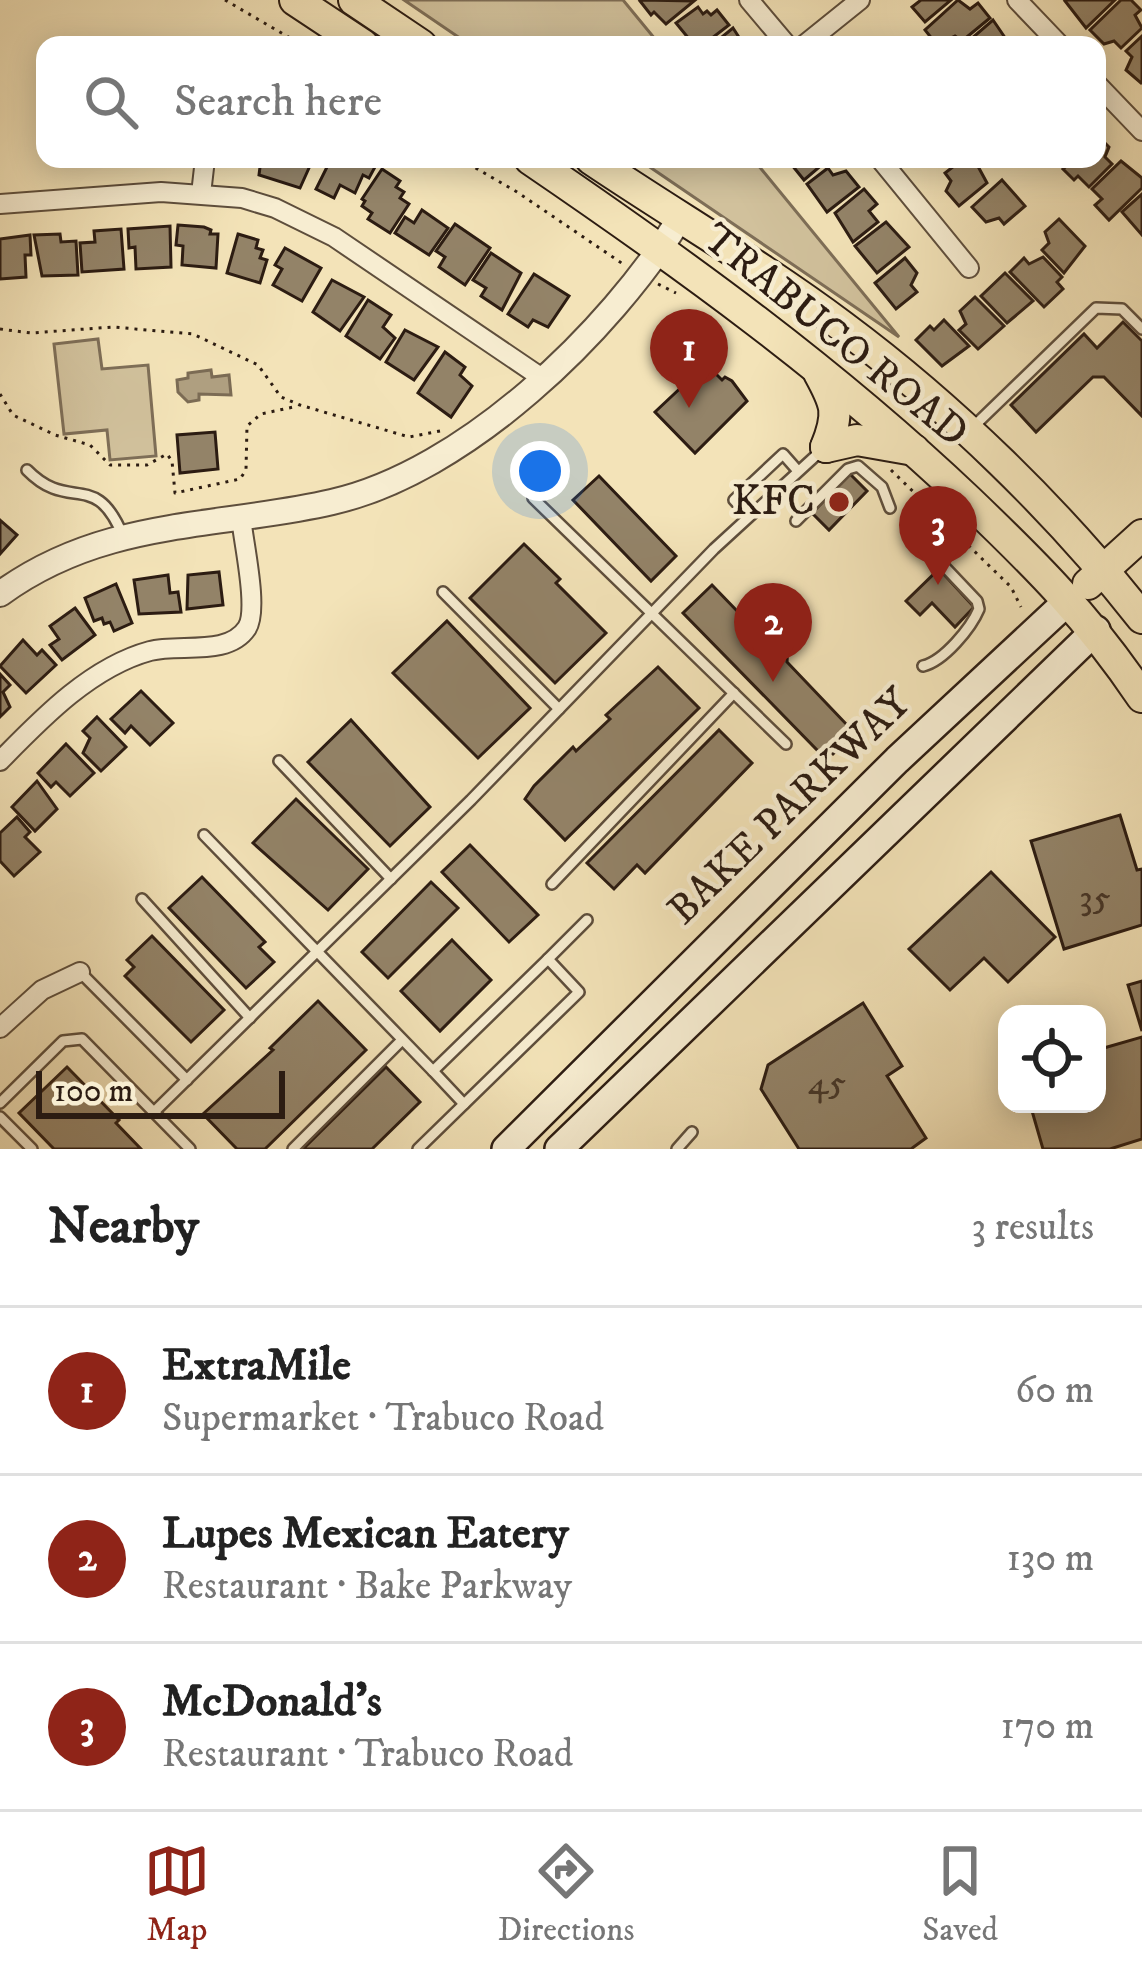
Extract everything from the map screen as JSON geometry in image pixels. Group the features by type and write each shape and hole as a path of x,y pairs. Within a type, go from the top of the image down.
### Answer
{"main road":[{"path":"295,0 349,36"},
{"path":"354,0 408,36"},
{"name":"TRABUCO ROAD","path":"543,168 661,248 814,363 903,460 1070,599 1142,697"},
{"name":"TRABUCO ROAD","path":"605,168 841,325 967,432 1138,603"},
{"path":"814,363 836,403 835,428 826,447"},
{"path":"826,447 857,440 903,460"},
{"name":"BAKE PARKWAY","path":"506,1149 897,760 1142,535"},
{"name":"BAKE PARKWAY","path":"559,1149 1096,630 1138,603"}],"street":[{"path":"749,0 779,36"},
{"path":"815,36 860,0"},
{"path":"1017,0 1051,36"},
{"path":"1106,93 1142,131"},
{"path":"201,194 204,168"},
{"path":"887,168 969,268"},
{"path":"0,204 161,192 242,198 307,222 542,378"},
{"path":"0,594 76,551 123,536 336,502 416,472 481,431 589,334 680,218"},
{"path":"0,761 104,670 151,650 225,644 244,633 253,616 241,517"},
{"path":"0,1028 42,990 80,972"}],"lane":[{"path":"967,432 1096,308 1122,309 1142,329"},
{"path":"154,1112 391,880 749,516 826,447"},
{"path":"749,516 734,500 783,454 798,471"},
{"path":"796,521 848,469 858,466 882,487 890,508"},
{"path":"27,470 43,487 104,502 123,536"},
{"path":"533,498 786,744"},
{"path":"922,543 977,601 979,609 950,652 938,663 923,666"},
{"path":"443,592 559,709"},
{"path":"552,884 734,693"},
{"path":"279,761 391,880"},
{"path":"204,836 464,1104"},
{"path":"142,898 250,1018"},
{"path":"433,1071 587,920"},
{"path":"418,1149 579,992 548,959"},
{"path":"80,972 187,1080"},
{"path":"0,1102 57,1046 72,1037 82,1039 190,1149"},
{"path":"293,1149 402,1040"},
{"path":"0,1118 32,1149"},
{"path":"677,1149 692,1132"}],"path":[{"path":"225,0 287,36"},
{"path":"476,168 622,263"},
{"path":"0,329 31,333 113,327 193,334 258,365 281,397 300,405 409,437 451,425"},
{"path":"0,394 13,415 55,436 90,445 110,465 147,465 167,454 175,493 240,479 246,470 247,426 261,414 300,405"},
{"path":"903,460 1011,586 1021,607"}],"shaded area":[{"path":"404,0 623,0 653,36 457,36"},
{"path":"651,168 760,168 899,337"},
{"path":"98,339 102,369 148,365 156,456 110,460 107,430 64,434 54,344"},
{"path":"211,370 212,377 229,375 231,395 199,394 199,400 188,402 178,392 177,380 188,378 188,373"}],"building":[{"path":"642,0 694,1 666,24"},
{"path":"921,0 951,0 925,22 912,7"},
{"path":"958,0 970,9 978,3 990,18 968,36 930,36 925,30"},
{"path":"1067,0 1115,0 1086,28 1065,1"},
{"path":"1121,0 1131,0 1141,10 1135,15 1142,28 1121,48 1090,30"},
{"path":"698,7 703,14 717,10 729,25 715,36 687,36 676,23"},
{"path":"993,20 1004,36 974,36"},
{"path":"1142,36 1141,83 1126,70 1132,57 1126,51"},
{"path":"1106,158 1112,164 1089,187 1063,169 1106,168"},
{"path":"1121,161 1142,178 1142,188 1109,220 1095,205 1102,199 1092,189"},
{"path":"260,168 309,168 300,188 259,175"},
{"path":"326,168 374,168 369,178 363,175 355,193 340,185 334,198 316,189"},
{"path":"794,168 818,168 804,180"},
{"path":"828,168 833,175 846,171 859,187 827,212 807,184"},
{"path":"951,168 979,168 987,183 959,206 946,191 951,181 945,173"},
{"path":"382,169 400,181 396,187 404,192 400,198 409,204 390,233 368,219 372,213 362,206"},
{"path":"1002,180 1025,206 1004,224 999,218 986,222 972,207"},
{"path":"864,189 877,204 869,211 878,222 853,242 835,213"},
{"path":"1142,194 1142,235 1122,212"},
{"path":"422,210 448,228 429,255 395,233 405,217 414,223"},
{"path":"1059,219 1085,246 1064,273 1042,250 1049,243 1045,232"},
{"path":"886,222 909,247 877,273 855,246"},
{"path":"455,224 490,248 465,285 439,267 445,257 436,251"},
{"path":"178,225 204,227 218,234 216,268 182,265 183,246 176,245"},
{"path":"170,226 171,267 136,269 128,229"},
{"path":"121,229 124,269 82,272 80,243 95,242 94,231"},
{"path":"60,234 61,242 76,241 78,275 42,276 34,235"},
{"path":"238,234 258,240 256,248 263,250 260,258 267,260 260,283 227,273"},
{"path":"30,235 26,277 0,279 0,239"},
{"path":"285,248 321,268 302,301 273,285 282,269 275,265"},
{"path":"491,253 521,273 502,310 481,296 486,288 473,280"},
{"path":"1043,257 1062,277 1057,282 1063,289 1044,307 1010,272 1024,258 1029,264"},
{"path":"905,258 917,273 911,285 917,292 896,309 875,283"},
{"path":"1005,273 1033,301 1007,323 981,296"},
{"path":"534,274 569,296 548,327 533,320 528,327 508,314"},
{"path":"332,280 364,297 340,331 313,312"},
{"path":"975,297 1004,326 978,349 959,330 966,324 960,311"},
{"path":"368,300 391,315 383,327 395,338 380,359 346,336"},
{"path":"944,320 969,346 942,366 916,340"},
{"path":"1123,322 1142,341 1142,416 1104,377 1093,377 1036,432 1011,405 1084,334 1097,348"},
{"path":"405,330 438,347 414,380 386,362"},
{"path":"445,352 465,367 460,375 472,386 451,417 418,393"},
{"path":"706,364 722,380 732,381 747,401 695,453 655,412"},
{"path":"215,432 218,469 180,473 177,435"},
{"name":"KFC","path":"850,474 867,491 829,530 812,513"},
{"path":"599,476 676,556 651,581 573,500"},
{"path":"0,520 17,535 0,554"},
{"path":"524,544 606,633 555,683 470,598"},
{"path":"939,569 974,607 955,627 932,603 920,615 906,601"},
{"path":"219,572 223,605 187,609 188,575"},
{"path":"168,575 170,593 178,592 181,612 139,614 134,580"},
{"path":"116,584 132,623 114,631 102,618 94,621 85,598"},
{"path":"712,585 766,641 779,639 788,645 787,662 849,727 845,730 851,736 833,754 827,748 821,754 683,613"},
{"path":"75,608 95,635 62,660 50,645 59,639 50,626"},
{"path":"447,621 530,708 478,758 393,673"},
{"path":"23,640 56,665 26,693 0,666"},
{"path":"658,667 699,708 565,840 525,799"},
{"path":"0,674 10,685 3,692 10,707 0,717"},
{"path":"141,691 173,723 150,745 131,726 125,733 111,719"},
{"path":"97,717 126,747 101,771 83,753 90,738 83,731"},
{"path":"351,720 430,807 390,846 308,762"},
{"path":"719,730 752,763 645,873 637,865 614,889 587,863"},
{"path":"66,744 94,773 70,796 56,782 51,787 38,773"},
{"path":"37,781 57,809 35,831 12,807"},
{"path":"296,799 368,869 328,910 253,843"},
{"path":"1120,815 1137,870 1142,869 1142,925 1064,949 1031,841"},
{"path":"17,817 30,832 25,837 40,852 14,876 0,861 0,833"},
{"path":"470,845 538,915 509,942 442,872"},
{"path":"991,872 1055,937 1008,982 984,958 950,990 909,949"},
{"path":"202,877 265,942 259,947 274,962 246,988 169,908"},
{"path":"431,882 458,908 388,978 362,952"},
{"path":"152,936 224,1010 191,1042 125,976 134,967 127,960"},
{"path":"452,940 491,980 440,1031 401,991"},
{"path":"1142,981 1142,1031 1128,985"},
{"path":"318,1001 366,1050 265,1149 237,1149 203,1114"},
{"path":"863,1003 902,1066 887,1076 926,1138 911,1149 799,1149 761,1089 768,1065"},
{"path":"1142,1037 1142,1139 1110,1149 1043,1149 1033,1113 1106,1113 1106,1047"},
{"path":"67,1067 141,1149 54,1149 19,1113"},
{"path":"386,1067 420,1102 372,1149 303,1149"}],"place":[{"name":"ExtraMile","path":"689,408"},
{"name":"KFC","path":"839,502"},
{"name":"McDonald's","path":"938,585"},
{"name":"Lupes Mexican Eatery","path":"773,682"}]}
